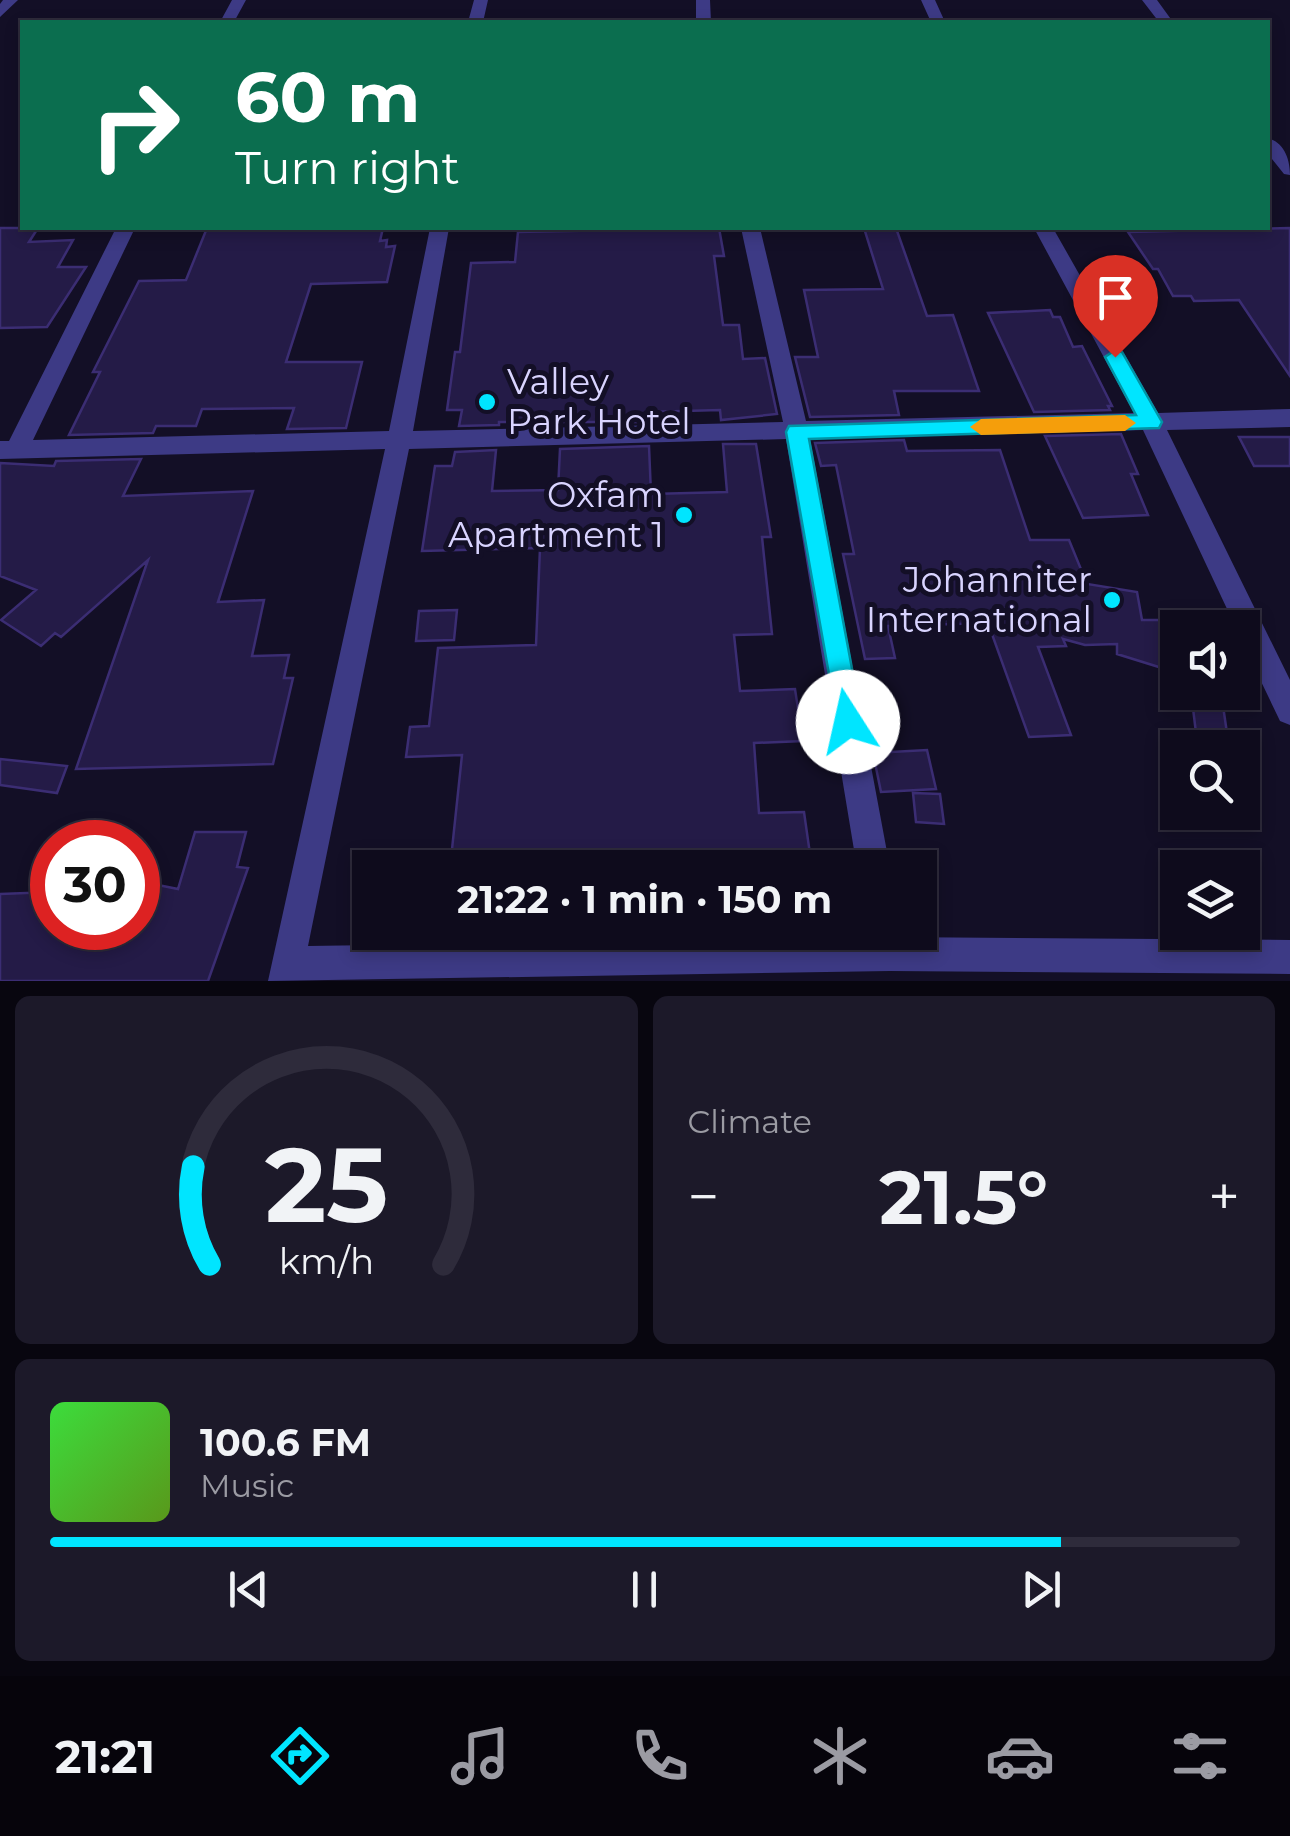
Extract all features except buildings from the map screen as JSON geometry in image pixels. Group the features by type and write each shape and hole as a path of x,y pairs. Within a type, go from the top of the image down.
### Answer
{"street":[{"path":"0,0 11,0"},
{"path":"0,13 11,0"},
{"path":"1270,145 1290,170"},
{"path":"125,230 8,450 1290,418"},
{"path":"438,230 399,440 285,973 747,950"},
{"path":"750,230 797,432 871,850"},
{"path":"1045,230 1151,422 1290,712"},
{"path":"937,945 1290,956"}],"slow traffic":[{"path":"981,427 1125,423"}],"place":[{"name":"Valley Park Hotel","path":"487,402"},
{"name":"Oxfam Apartment 1","path":"684,515"},
{"name":"Johanniter International","path":"1112,600"}],"route":[{"path":"848,722 797,432 1151,422 1115,357"}]}
